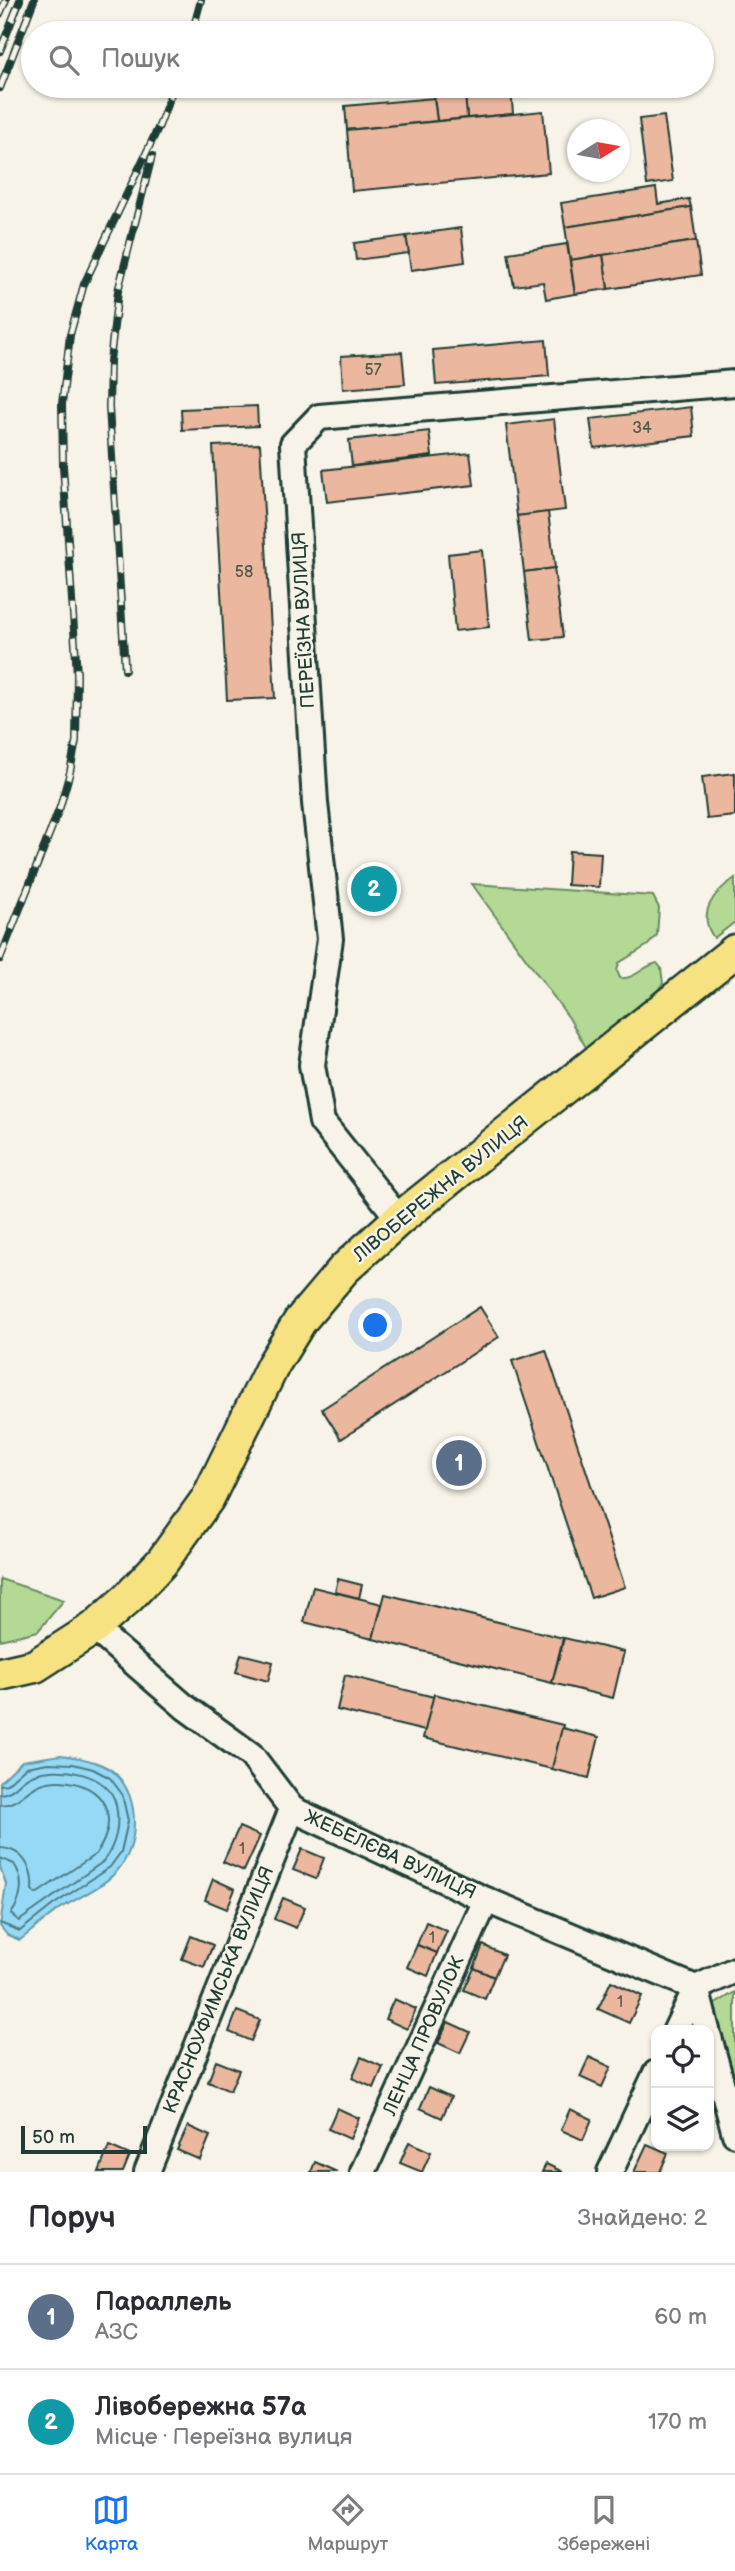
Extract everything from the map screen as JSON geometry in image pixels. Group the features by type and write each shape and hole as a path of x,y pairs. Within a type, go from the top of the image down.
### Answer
{"main road":[{"name":"ЛІВОБЕРЕЖНА ВУЛИЦЯ","path":"0,1674 35,1666 94,1628 128,1598 162,1562 208,1498 273,1365 300,1321 344,1269 400,1219 735,951"}],"street":[{"name":"ПЕРЕЇЗНА ВУЛИЦЯ","path":"400,1219 322,1122 312,1065 330,939 315,803 293,444 319,417 735,383"},
{"name":"ЖЕБЕЛЄВА ВУЛИЦЯ","path":"94,1628 185,1707 251,1755 292,1808 486,1900 696,1988"},
{"name":"КРАСНОУФИМСЬКА ВУЛИЦЯ","path":"147,2172 292,1808"},
{"name":"ЛЕНЦА ПРОВУЛОК","path":"363,2172 486,1900"},
{"path":"678,2025 696,1988 735,1969"},
{"path":"696,1988 706,2025"},
{"path":"714,2056 735,2134"},
{"path":"610,2172 651,2084"}],"green space":[{"path":"735,878 735,922 714,938 709,929 707,912 714,897"},
{"path":"472,884 653,896 659,908 657,935 648,945 619,963 617,971 620,978 625,978 657,963 661,968 663,983 653,996 587,1049 569,1018"},
{"path":"0,1579 64,1600 38,1631 0,1640"},
{"path":"735,1992 735,2089 712,2006"}],"water":[{"path":"61,1755 97,1763 116,1774 130,1796 133,1836 124,1861 110,1878 58,1910 20,1940 7,1935 0,1926 6,1884 0,1867 0,1782 22,1761"}],"building":[{"path":"434,98 465,98 467,118 437,121"},
{"path":"434,98 437,121 347,130 345,106"},
{"path":"465,98 512,98 513,114 467,118"},
{"path":"543,111 549,173 352,191 347,130"},
{"path":"664,116 673,181 647,185 639,119"},
{"path":"656,188 658,204 689,199 691,207 565,227 561,203"},
{"path":"691,207 696,241 570,260 565,227"},
{"path":"461,228 465,262 411,270 406,236"},
{"path":"406,236 409,253 356,260 354,243"},
{"path":"696,241 701,275 608,289 603,255"},
{"path":"567,244 575,294 546,299 543,282 514,286 508,253"},
{"path":"603,255 608,289 575,294 570,260"},
{"path":"546,340 549,376 436,385 433,350"},
{"path":"402,352 405,384 343,389 341,356"},
{"path":"257,406 258,426 182,430 181,409"},
{"path":"691,407 694,436 594,448 590,419"},
{"path":"554,419 565,510 517,516 506,425"},
{"path":"429,431 432,456 352,466 349,440"},
{"path":"260,444 275,698 227,700 213,446"},
{"path":"470,453 474,485 327,502 323,470"},
{"path":"548,512 555,568 524,572 517,516"},
{"path":"482,550 489,627 455,631 448,554"},
{"path":"554,568 563,637 532,640 524,572"},
{"path":"735,773 735,816 707,819 702,777"},
{"path":"569,851 601,853 599,887 567,885"},
{"path":"480,1307 499,1337 341,1439 322,1409"},
{"path":"546,1350 625,1587 591,1598 512,1361"},
{"path":"338,1579 362,1585 359,1598 335,1592"},
{"path":"313,1587 382,1604 373,1639 304,1622"},
{"path":"385,1594 563,1638 552,1683 373,1639"},
{"path":"564,1638 624,1652 613,1698 552,1683"},
{"path":"241,1654 273,1662 268,1681 236,1672"},
{"path":"345,1675 434,1697 425,1731 337,1710"},
{"path":"434,1694 563,1725 552,1769 423,1738"},
{"path":"562,1728 599,1737 589,1778 552,1769"},
{"path":"239,1827 260,1836 244,1871 223,1862"},
{"path":"302,1849 324,1858 316,1879 293,1870"},
{"path":"213,1879 235,1889 227,1909 205,1900"},
{"path":"283,1898 305,1907 296,1928 274,1919"},
{"path":"426,1922 447,1931 437,1953 417,1945"},
{"path":"191,1936 213,1945 204,1967 182,1959"},
{"path":"417,1945 437,1953 428,1976 407,1967"},
{"path":"483,1945 504,1955 494,1977 474,1968"},
{"path":"474,1968 494,1977 485,1999 464,1990"},
{"path":"611,1981 642,1996 629,2023 598,2009"},
{"path":"394,1999 416,2009 407,2029 385,2019"},
{"path":"237,2011 260,2020 251,2041 229,2032"},
{"path":"448,2022 470,2032 460,2053 438,2043"},
{"path":"361,2057 383,2067 374,2088 352,2078"},
{"path":"589,2057 611,2067 602,2087 580,2077"},
{"path":"216,2061 239,2070 230,2091 208,2082"},
{"path":"429,2087 451,2097 442,2118 420,2108"},
{"path":"337,2108 359,2118 350,2139 328,2129"},
{"path":"570,2109 592,2119 583,2140 561,2130"},
{"path":"188,2126 210,2136 200,2160 177,2150"},
{"path":"409,2142 431,2152 422,2172 400,2163"},
{"path":"647,2144 651,2146 651,2151 668,2153 660,2172 634,2172"},
{"path":"109,2146 130,2155 123,2172 99,2172"},
{"path":"315,2162 337,2172 311,2172"},
{"path":"546,2164 563,2172 542,2172"}],"railway":[{"path":"0,14 6,0"},
{"path":"0,51 20,0"},
{"path":"26,21 34,0"},
{"path":"195,21 201,0"},
{"path":"0,88 21,34"},
{"path":"0,959 60,807 76,741 77,674 63,466 62,404 70,335 84,284 159,126 170,98"},
{"path":"125,670 109,407 110,361 118,291 152,156"}],"place":[{"name":"Лівобережна 57а","path":"374,889"},
{"name":"Параллель","path":"459,1463"}]}
